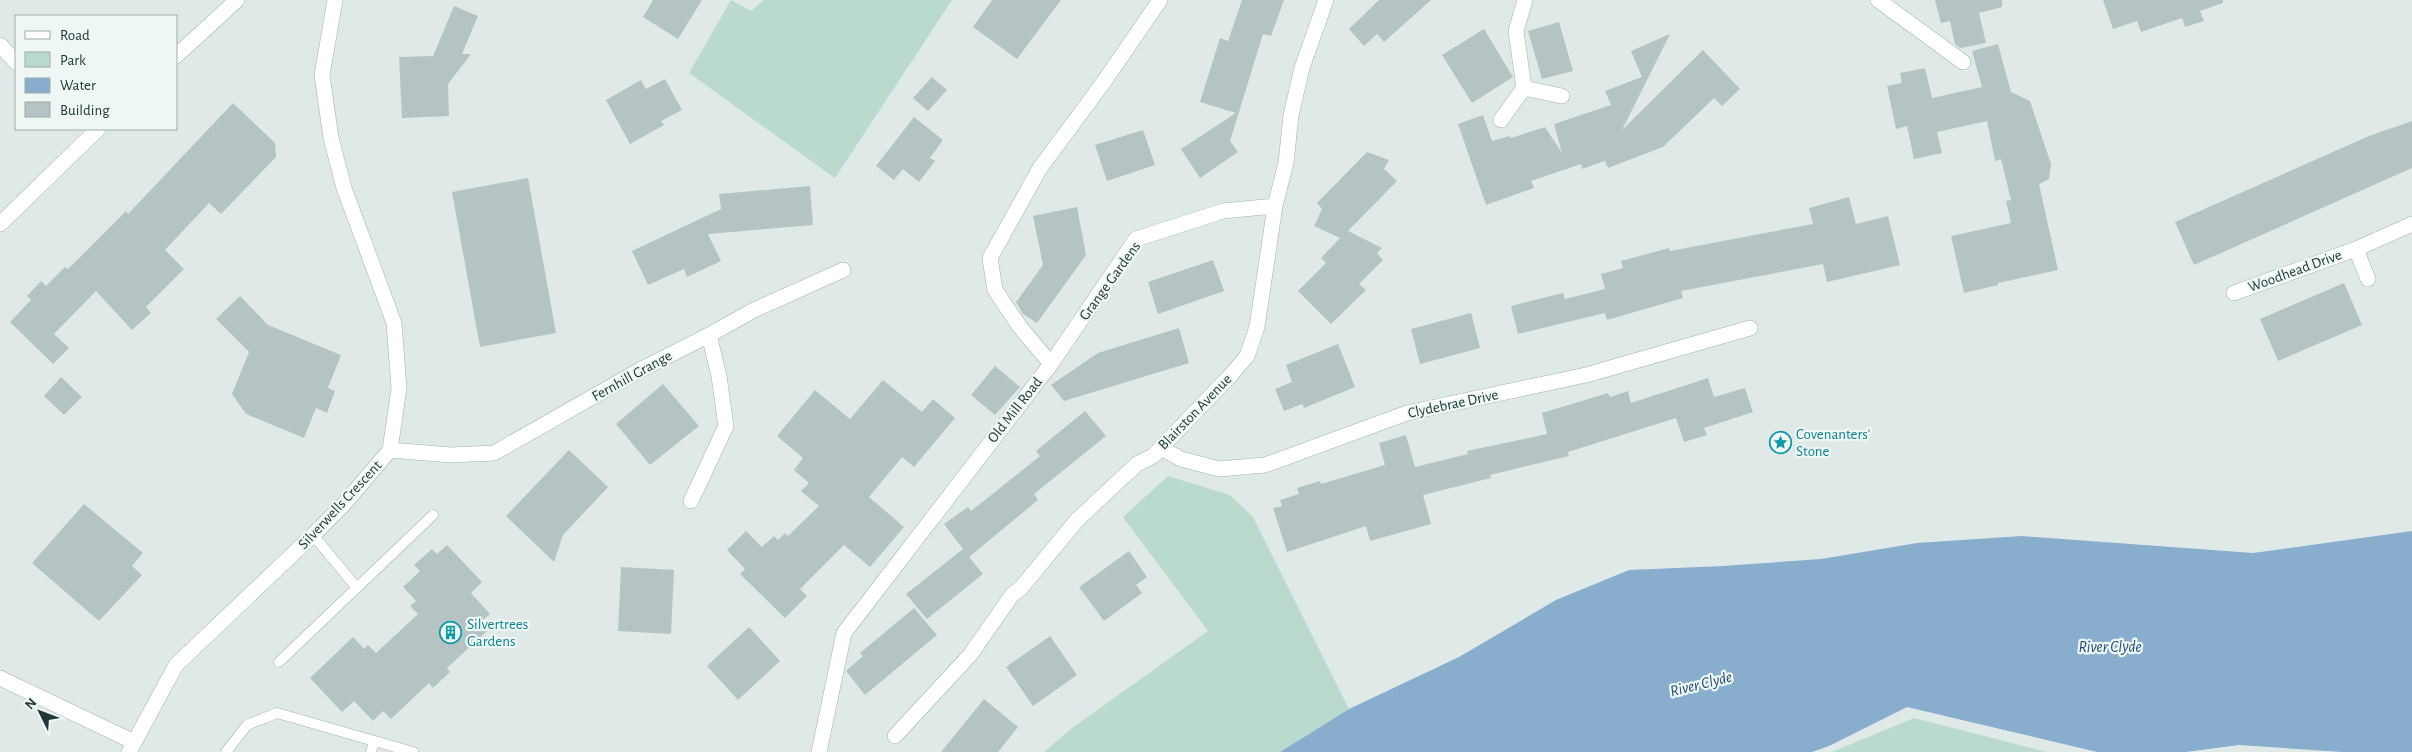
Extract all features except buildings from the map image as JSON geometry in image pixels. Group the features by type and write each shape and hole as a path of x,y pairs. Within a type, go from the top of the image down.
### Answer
{"street":[{"path":"178,54 237,0"},
{"name":"Silverwells Crescent","path":"132,747 176,666 313,536 344,504 390,450 399,388 394,323 344,188 331,138 322,75 335,0"},
{"name":"Old Mill Road","path":"819,752 844,633 1051,364 1020,327 995,290 990,258 1040,168 1103,84 1160,0"},
{"name":"Blairston Avenue","path":"896,736 970,655 1012,595 1021,588 1077,520 1138,464 1153,456 1247,356 1257,327 1275,206 1286,163 1291,115 1302,68 1326,0"},
{"path":"1501,120 1524,88 1516,31 1525,0"},
{"path":"1878,0 1963,62"},
{"path":"0,45 15,61"},
{"path":"1524,88 1562,96"},
{"path":"0,224 89,132"},
{"name":"Grange Gardens","path":"1051,364 1136,239 1223,211 1275,206"},
{"name":"Woodhead Drive","path":"2234,293 2356,249 2412,224"},
{"name":"Woodhead Drive","path":"2356,249 2368,279"},
{"name":"Fernhill Grange","path":"390,450 452,455 494,454 640,370 754,310 844,270"},
{"name":"Clydebrae Drive","path":"1161,448 1181,458 1219,470 1265,465 1407,413 1586,375 1750,328"},
{"path":"691,501 726,426 719,376 709,335"},
{"path":"0,678 132,747"}],"lane":[{"path":"279,662 433,515"},
{"path":"313,536 357,588"},
{"path":"226,752 247,725 277,712 414,752"},
{"path":"371,752 374,741"}],"green space":[{"path":"731,0 751,11 764,0 952,0 835,178 689,73"},
{"path":"1168,476 1230,495 1253,517 1349,709 1280,752 1044,752 1072,728 1208,631 1123,517"},
{"path":"1914,718 2047,752 1832,752"}],"water":[{"name":"River Clyde","path":"2412,531 2412,752 2342,752 2239,745 2186,752 2097,752 1907,707 1829,746 1812,752 1280,752 1349,709 1459,657 1556,600 1629,570 1821,559 1917,543 2022,536 2253,553"}],"place":[{"name":"Covenanters' Stone","path":"1780,443"},
{"name":"Silvertrees Gardens","path":"451,633"}]}
